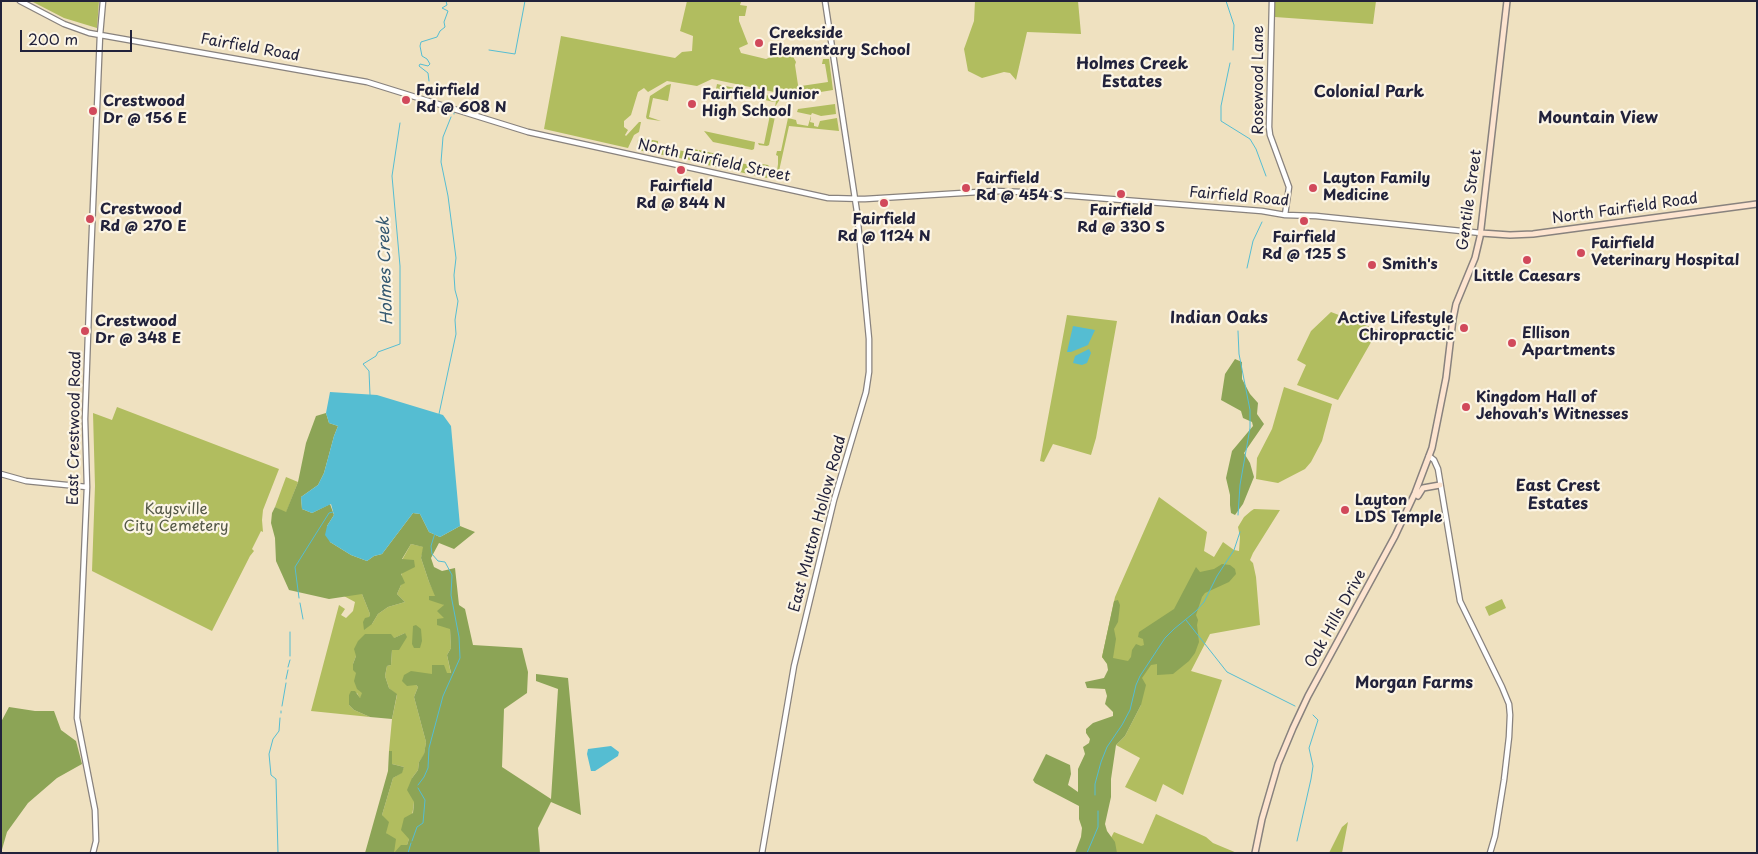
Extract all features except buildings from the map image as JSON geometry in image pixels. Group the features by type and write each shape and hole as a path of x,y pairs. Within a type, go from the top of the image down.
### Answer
{"main road":[{"name":"Gentile Street","path":"1442,399 1456,304 1475,258 1480,232 1507,1"},
{"name":"North Fairfield Road","path":"1497,234 1537,233 1757,204"},
{"name":"Fairfield Road","path":"1480,232 1497,234"},
{"name":"Oak Hills Drive","path":"1255,853 1262,819 1278,764 1308,696 1370,586 1404,517 1429,456 1442,399"},
{"path":"1404,517 1422,489 1440,485"}],"street":[{"name":"Fairfield Road","path":"20,1 76,29 100,35 367,82 449,108"},
{"name":"East Crestwood Road","path":"93,853 96,841 95,810 77,718 87,487 86,403 100,35 103,1"},
{"name":"East Mutton Hollow Road","path":"762,853 794,666 834,500 866,392 869,372 868,322 855,199 825,1"},
{"name":"Rosewood Lane","path":"1272,1 1269,128 1270,136 1289,187 1286,215"},
{"name":"North Fairfield Street","path":"449,108 500,125 557,139 816,196 855,199 979,192"},
{"name":"Fairfield Road","path":"979,192 1022,192 1262,211 1286,215 1316,216 1480,232"},
{"path":"1429,456 1436,463 1460,601 1506,696 1510,715 1510,737 1504,780 1495,836 1490,853"},
{"path":"1,474 26,481 87,487"}],"green space":[{"path":"31,1 99,1 97,28 64,18"},
{"path":"687,1 747,1 741,2 740,5 747,6 745,16 739,16 739,21 748,44 739,48 741,53 766,59 789,49 796,62 798,85 801,87 801,92 793,96 712,79 697,86 667,81 648,92 644,88 638,92 631,115 624,121 624,127 628,130 626,136 641,122 639,132 634,135 628,148 544,129 561,36 675,58 682,52 692,51 693,36 680,31"},
{"path":"975,1 1078,1 1081,34 1027,32 1016,80 1010,73 1004,72 982,78 968,71 964,49 974,21"},
{"path":"1274,1 1376,1 1373,24 1275,17"},
{"path":"823,59 829,59 833,90 802,95 801,86 828,82 825,64 822,64"},
{"path":"671,84 668,101 653,98 649,117 661,121 647,119 650,96"},
{"path":"717,84 780,99 775,107 776,101 716,89"},
{"path":"835,104 836,114 821,116 797,112 798,109"},
{"path":"771,110 776,112 769,145 759,145 758,143 764,144"},
{"path":"811,116 810,122 818,127 820,121 837,118 839,131 789,126 777,180 778,156 776,155 777,151 781,151 788,118 796,120 797,124 808,126"},
{"path":"704,131 755,142 754,149 713,142"},
{"path":"641,138 658,141 658,146 693,153 694,149 698,150 695,161 637,150 638,140"},
{"path":"699,150 717,154 717,158 755,166 756,163 768,165 771,169 769,176 767,178 698,163"},
{"path":"1331,312 1378,330 1338,400 1297,385 1306,365 1297,360 1311,331"},
{"path":"1067,315 1117,321 1096,438 1091,455 1053,444 1044,462 1040,461"},
{"path":"1235,359 1242,362 1242,379 1250,394 1258,403 1257,414 1264,424 1244,453 1250,463 1254,477 1243,504 1235,515 1231,513 1230,495 1226,478 1232,451 1253,426 1252,422 1243,418 1241,411 1221,400 1225,374"},
{"path":"1284,387 1332,404 1322,441 1311,462 1305,469 1278,483 1256,479 1257,458 1272,429"},
{"name":"Kaysville City Cemetery","path":"117,407 279,469 263,510 263,532 261,531 252,549 254,551 212,631 92,571 95,486 93,413 112,420"},
{"path":"326,413 329,423 338,426 324,473 318,485 301,497 302,509 312,513 330,504 334,515 327,526 330,542 351,555 367,561 374,556 382,554 413,513 420,514 429,532 440,537 460,526 475,532 454,549 439,543 431,558 434,567 442,571 455,568 459,605 465,609 473,645 522,648 528,672 527,693 504,709 502,767 551,799 558,689 536,681 536,674 568,678 581,815 551,802 538,828 540,853 394,853 401,845 407,845 409,839 401,830 404,818 413,813 414,802 407,790 418,770 426,742 414,697 418,687 416,685 407,686 402,681 404,675 411,671 432,674 432,665 444,665 447,673 451,673 447,655 451,648 450,629 437,625 437,619 444,618 437,611 444,605 429,600 429,596 435,596 421,558 423,547 411,544 402,559 414,560 415,567 401,574 405,583 401,585 397,594 405,602 388,607 378,614 372,624 364,630 363,622 370,614 362,594 329,599 289,590 276,561 275,538 271,523 272,513 275,507 286,512 298,482 306,443 316,416"},
{"path":"286,477 298,482 286,513 275,507"},
{"path":"1159,497 1207,532 1204,551 1214,557 1223,542 1234,550 1239,551 1240,537 1238,527 1244,517 1251,511 1254,509 1280,510 1250,560 1253,563 1256,577 1260,625 1210,634 1191,671 1222,680 1183,795 1163,784 1156,802 1125,787 1140,758 1116,745 1125,736 1141,705 1102,657 1115,597"},
{"path":"411,544 424,547 421,558 429,582 436,596 444,605 445,619 450,628 451,648 447,655 451,674 447,674 432,665 432,674 416,685 418,687 414,697 426,742 424,755 419,762 418,770 412,778 414,802 409,839 407,845 394,853 394,847 386,833 382,815 393,778 401,773 404,767 392,764 392,752 389,751 392,719 397,695 389,688 385,676 387,666 391,665 392,650 405,633 356,656 353,664 363,693 360,699 357,693 349,695 349,705 354,710 370,717 311,711 339,605 345,609 341,615 346,618 353,611 355,602 342,595 368,592 362,594 372,624 378,614 388,607 405,602 397,594 401,585 402,560"},
{"path":"1222,564 1230,565 1235,569 1236,574 1229,582 1205,593 1202,597 1196,615 1199,642 1195,653 1189,661 1173,674 1157,675 1157,664 1151,665 1142,678 1146,685 1141,705 1125,736 1116,745 1111,779 1111,797 1105,824 1107,831 1115,842 1117,853 1075,853 1082,828 1079,819 1079,806 1035,783 1033,780 1046,754 1070,765 1071,774 1068,785 1078,792 1078,769 1085,754 1083,747 1089,743 1090,739 1086,729 1093,723 1113,716 1113,712 1105,704 1107,696 1105,689 1087,688 1085,682 1104,678 1108,670 1107,664 1102,657 1114,601 1118,600 1120,605 1118,622 1114,629 1116,639 1113,658 1128,661 1136,644 1144,645 1143,639 1138,637 1139,632 1174,609 1196,567 1200,572 1214,569"},
{"path":"1502,599 1506,608 1489,616 1485,607"},
{"path":"416,625 421,629 422,641 420,648 414,648 412,644 413,626"},
{"path":"405,633 407,637 399,650 392,650 391,665 387,666 385,676 389,688 397,694 392,719 370,717 354,710 349,705 349,695 351,691 355,691 360,698 362,693 357,689 354,681 356,673 353,670 356,656 354,649 358,641 365,634 391,634 394,638"},
{"path":"9,707 35,711 54,711 61,730 76,741 82,764 57,778 28,803 7,832 1,853 1,722"},
{"path":"389,751 392,751 392,764 404,767 402,773 393,778 382,815 389,822 386,833 396,839 394,853 365,853 388,771"},
{"path":"1156,814 1237,853 1103,853 1114,832 1143,844"},
{"path":"1348,822 1342,853 1329,853 1342,827"}],"water":[{"path":"1073,326 1095,330 1088,345 1067,352"},
{"path":"1089,349 1091,353 1087,363 1082,365 1073,363 1075,356"},
{"path":"330,392 377,395 443,415 451,426 460,526 440,537 429,532 420,514 413,513 382,554 374,556 367,561 351,555 330,542 325,535 327,526 334,515 331,504 312,513 302,509 301,497 318,485 324,473 338,426 329,423 326,413"},
{"path":"611,746 619,752 618,756 595,771 591,771 587,754 588,749"}],"waterway":[{"name":"Holmes Creek","path":"429,81 428,73 419,66 420,64 428,66 430,64 422,56 420,46 421,42 437,37 445,27 444,22 448,11 442,8 447,5 446,1"},
{"path":"489,50 515,54 525,1"},
{"path":"1226,1 1234,25 1233,50"},
{"path":"1230,63 1221,106 1221,121 1250,139 1256,149 1266,176"},
{"path":"439,414 456,334 455,320 458,301 454,275 456,258 448,196 441,162 443,137 451,117"},
{"name":"Holmes Creek","path":"370,395 369,371 363,364 376,356 378,352 400,344 400,266 392,176 400,123"},
{"path":"1247,268 1253,241 1262,222"},
{"path":"1238,331 1239,354 1250,410 1250,428 1240,485 1238,515"},
{"path":"299,598 295,567 329,513 333,512"},
{"path":"1095,795 1095,784 1101,762 1107,747 1130,710 1140,676 1165,638 1204,602 1217,576 1234,550 1240,532"},
{"name":"Holmes Creek","path":"418,785 428,768 429,748 443,696 460,658 459,637 451,595 452,575 445,562 438,561 432,554 431,546 435,533"},
{"path":"300,603 303,619"},
{"path":"1186,620 1227,672 1295,706"},
{"path":"290,632 290,656"},
{"path":"288,667 290,660"},
{"path":"286,679 288,670"},
{"path":"282,706 286,683"},
{"path":"1297,841 1313,766 1309,748 1318,720 1313,715"},
{"path":"278,853 276,779 271,775 269,754 273,739 279,731 280,718"},
{"name":"Holmes Creek","path":"412,841 417,827 423,823 425,800 418,788"},
{"path":"1087,853 1098,827 1098,811"},
{"name":"Holmes Creek","path":"408,853 411,843"}],"place":[{"name":"Creekside Elementary School","path":"759,43"},
{"name":"Fairfield Rd @ 608 N","path":"406,100"},
{"name":"Fairfield Junior High School","path":"692,104"},
{"name":"Crestwood Dr @ 156 E","path":"93,111"},
{"name":"Fairfield Rd @ 844 N","path":"681,170"},
{"name":"Fairfield Rd @ 454 S","path":"966,188"},
{"name":"Layton Family Medicine","path":"1313,188"},
{"name":"Fairfield Rd @ 330 S","path":"1121,194"},
{"name":"Fairfield Rd @ 1124 N","path":"884,203"},
{"name":"Crestwood Rd @ 270 E","path":"90,219"},
{"name":"Fairfield Rd @ 125 S","path":"1304,221"},
{"name":"Fairfield Veterinary Hospital","path":"1581,253"},
{"name":"Little Caesars","path":"1527,260"},
{"name":"Smith's","path":"1372,265"},
{"name":"Active Lifestyle Chiropractic","path":"1464,328"},
{"name":"Crestwood Dr @ 348 E","path":"85,331"},
{"name":"Ellison Apartments","path":"1512,343"},
{"name":"Kingdom Hall of Jehovah's Witnesses","path":"1466,407"},
{"name":"Layton LDS Temple","path":"1345,510"}],"district":[{"name":"Holmes Creek Estates","path":"1132,74"},
{"name":"Colonial Park","path":"1369,93"},
{"name":"Mountain View","path":"1598,119"},
{"name":"Indian Oaks","path":"1219,319"},
{"name":"East Crest Estates","path":"1558,496"},
{"name":"Morgan Farms","path":"1414,684"}]}
